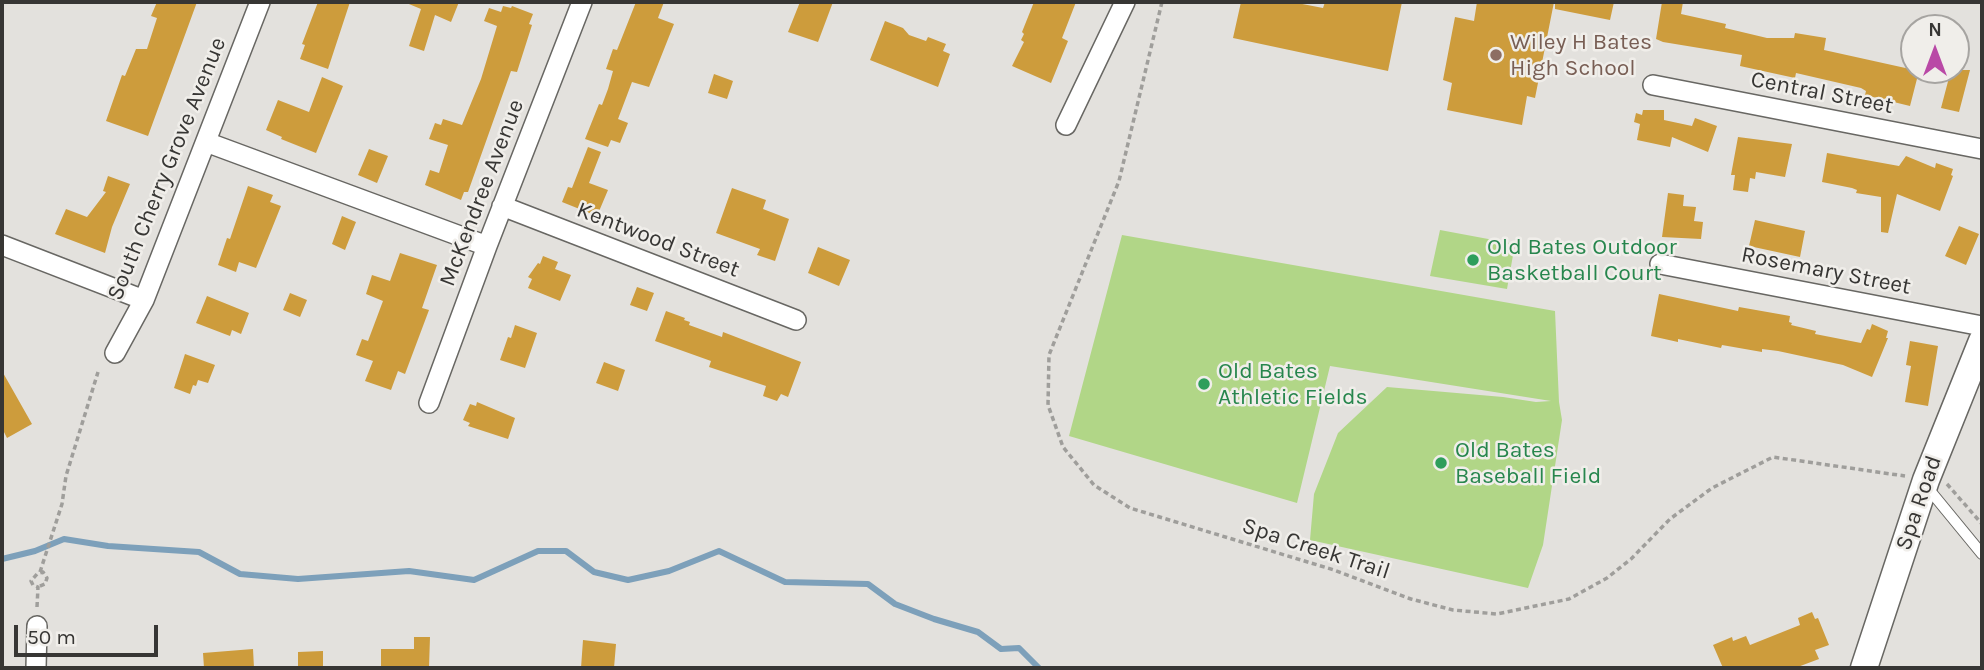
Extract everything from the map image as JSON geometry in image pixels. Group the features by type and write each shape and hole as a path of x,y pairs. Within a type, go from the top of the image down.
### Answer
{"main road":[{"name":"Spa Road","path":"1864,668 1925,482 1982,341"}],"street":[{"name":"South Cherry Grove Avenue","path":"115,352 144,300 260,2"},
{"name":"McKendree Avenue","path":"429,403 486,246 582,2"},
{"path":"1066,125 1125,2"},
{"name":"Central Street","path":"1653,85 1982,149"},
{"path":"206,142 486,246"},
{"name":"Kentwood Street","path":"502,206 796,320"},
{"path":"2,245 144,300"},
{"name":"Rosemary Street","path":"1660,264 1982,326"},
{"path":"36,668 37,626"}],"lane":[{"path":"1925,482 1982,554"}],"path":[{"name":"Spa Creek Trail","path":"1162,2 1119,181 1049,355 1048,405 1063,447 1094,485 1130,508 1334,570 1411,599 1453,610 1497,614 1569,599 1607,578 1670,519 1712,488 1773,457 1948,484 1982,524"},
{"path":"40,572 47,578 45,584 38,587 31,581 40,572 62,504 66,476 97,372"}],"green space":[{"name":"Old Bates Outdoor Basketball Court","path":"1440,230 1515,244 1507,289 1430,276"},
{"name":"Old Bates Athletic Fields","path":"1122,235 1555,311 1562,420 1543,545 1528,588 1310,540 1314,494 1338,433 1387,387 1536,402 1551,401 1330,366 1297,503 1069,436"}],"building":[{"path":"157,2 197,2 148,136 106,121 122,75 125,76 136,49 147,49 157,18 151,16"},
{"path":"318,2 350,2 328,69 300,59 305,45 302,44"},
{"path":"404,2 459,2 451,22 435,15 424,51 409,46 421,9"},
{"path":"636,2 664,2 658,18 674,24 649,87 632,82 618,119 628,123 620,143 611,140 608,147 585,139 608,89 613,71 606,69 613,49 617,50"},
{"path":"800,2 833,2 818,42 788,32"},
{"path":"1034,2 1076,2 1062,38 1068,41 1051,83 1012,66 1024,42 1021,40 1024,34 1022,32"},
{"path":"1241,2 1292,2 1323,8 1325,2 1402,2 1388,71 1233,38"},
{"name":"Wiley H Bates High School","path":"1477,2 1554,2 1535,98 1527,96 1522,125 1447,110 1452,83 1443,80 1455,17 1474,21"},
{"path":"1555,2 1614,2 1610,20 1555,9"},
{"path":"1662,2 1683,2 1681,14 1726,24 1725,28 1767,38 1794,38 1795,33 1826,38 1824,50 1900,67 1900,84 1916,84 1910,106 1865,95 1866,91 1861,88 1796,73 1795,78 1740,66 1742,55 1656,39"},
{"path":"503,6 512,6 533,14 529,24 532,25 517,72 511,71 468,192 464,192 461,200 425,185 430,170 439,173 448,145 429,139 435,123 441,125 443,119 462,125 481,79 497,26 484,21 489,8 501,12"},
{"path":"885,21 903,28 909,35 926,41 928,37 946,44 943,51 950,54 938,87 870,60"},
{"path":"714,74 733,81 727,99 708,93"},
{"path":"322,77 343,86 316,153 266,130 278,100 309,112"},
{"path":"1947,84 1966,84 1959,112 1941,108"},
{"path":"1643,110 1664,110 1664,120 1692,126 1695,118 1717,126 1708,152 1672,137 1670,147 1637,140 1640,124 1634,122 1636,113 1642,115"},
{"path":"1738,137 1792,144 1785,177 1756,172 1755,179 1750,178 1748,192 1733,190 1735,175 1731,175"},
{"path":"588,147 601,152 589,183 608,190 597,216 562,202 568,187 572,188"},
{"path":"369,149 388,156 377,183 358,175"},
{"path":"1827,153 1899,166 1906,156 1935,168 1936,163 1953,169 1953,176 1940,211 1897,194 1888,233 1881,232 1881,197 1856,193 1857,190 1852,188 1822,182"},
{"path":"108,176 130,184 112,227 105,253 55,234 66,209 87,217 106,192 103,191"},
{"path":"248,186 273,195 270,202 281,206 256,268 239,262 236,272 218,265"},
{"path":"732,188 766,200 763,209 789,219 775,261 757,255 760,249 716,233"},
{"path":"1668,193 1684,195 1683,206 1696,207 1694,221 1703,222 1701,239 1662,237"},
{"path":"342,216 356,222 345,250 332,244"},
{"path":"1755,220 1805,231 1800,257 1749,246"},
{"path":"1959,226 1979,234 1966,265 1945,256"},
{"path":"818,247 850,260 839,286 808,273"},
{"path":"400,253 437,265 422,308 429,310 405,374 398,371 391,390 365,381 373,361 356,355 362,339 368,341 383,301 366,294 372,275 390,281"},
{"path":"543,256 558,262 555,269 571,275 560,301 528,288 532,279 528,277 538,263 540,264"},
{"path":"637,287 654,293 647,311 630,305"},
{"path":"290,293 307,300 300,317 283,310"},
{"path":"1659,294 1738,311 1739,307 1790,316 1791,325 1816,331 1815,334 1861,343 1872,324 1888,331 1888,338 1872,377 1843,365 1778,351 1762,349 1762,352 1722,345 1721,348 1678,339 1678,342 1651,336"},
{"path":"207,296 249,313 241,334 232,330 230,336 196,323"},
{"path":"666,311 685,318 684,320 690,322 689,325 722,337 723,332 801,362 788,397 781,394 777,401 763,396 766,386 709,367 711,361 655,341"},
{"path":"515,325 537,333 525,368 500,360"},
{"path":"1910,341 1938,346 1928,406 1905,402 1911,366 1906,365"},
{"path":"185,354 215,365 208,383 198,380 190,394 174,388"},
{"path":"604,362 625,370 618,391 596,383"},
{"path":"2,371 32,424 7,438 2,428"},
{"path":"477,402 515,418 508,439 468,426 470,423 463,420 470,404 476,406"},
{"path":"1812,612 1815,619 1818,618 1829,645 1815,650 1819,659 1795,668 1723,668 1713,645 1732,637 1733,641 1746,636 1750,645 1800,625 1798,618"},
{"path":"414,637 430,637 429,668 381,668 381,649 414,649"},
{"path":"583,640 616,644 614,668 581,668"},
{"path":"253,649 254,668 204,668 203,653"},
{"path":"323,651 323,668 298,668 298,652"}],"waterway":[{"path":"2,559 35,551 64,539 108,546 199,552 240,574 298,579 409,571 474,580 538,551 566,551 594,572 628,580 669,571 719,551 785,582 868,584 895,604 978,632 1001,649 1019,648 1039,668"}],"place":[{"name":"Wiley H Bates High School","path":"1496,55"},
{"name":"Old Bates Outdoor Basketball Court","path":"1473,260"},
{"name":"Old Bates Athletic Fields","path":"1204,384"},
{"name":"Old Bates Baseball Field","path":"1441,463"}]}
